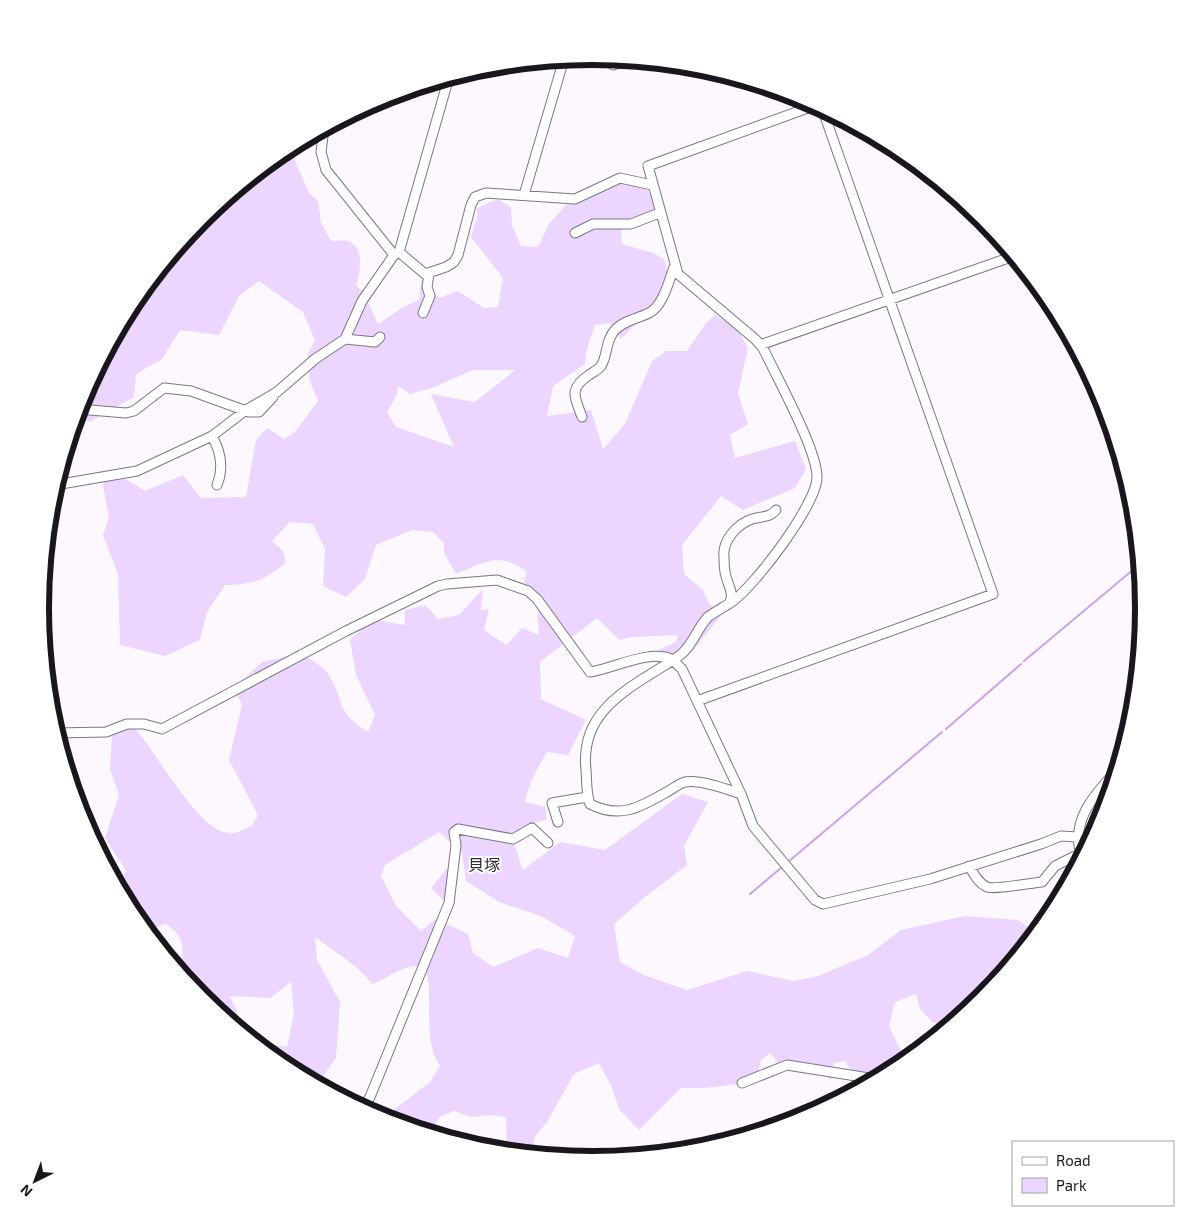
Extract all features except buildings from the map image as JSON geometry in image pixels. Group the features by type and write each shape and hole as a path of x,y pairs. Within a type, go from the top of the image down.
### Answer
{"street":[{"path":"524,195 562,66"},
{"path":"63,484 137,471 212,436 246,410 277,392 315,359 345,339 362,301 397,254 447,84"},
{"path":"741,794 702,782 683,782 651,800 643,807 612,812 590,804 587,797 584,753 595,720 628,688 672,659 680,656 709,616 730,602 776,553 794,527 817,478 815,466 805,439 760,345 678,274 674,267 648,166 806,109"},
{"path":"697,701 994,594 826,118"},
{"path":"323,136 321,152 326,170 397,254 425,274 429,274 454,262 458,255 471,205 475,197 486,193 575,199 620,178 652,185"},
{"path":"575,232 593,224 631,224 659,214"},
{"path":"760,345 1007,258"},
{"path":"582,417 574,394 578,383 600,368 607,343 614,331 622,324 651,313 666,290 674,267"},
{"path":"423,313 430,296 427,287 429,274"},
{"path":"345,339 375,342 380,337"},
{"path":"86,410 126,413 134,411 164,388 191,391 246,410"},
{"path":"212,436 220,450 221,475 217,485"},
{"path":"730,602 731,589 726,576 723,551 726,542 738,528 749,520 767,516 776,510"},
{"path":"63,733 106,732 127,724 144,724 162,729 346,631 438,586 497,580 528,591 537,599 577,657 590,672 638,660 663,657 672,659 682,669 741,794 753,826 815,900 823,904 930,879 1061,836 1077,837"},
{"path":"1080,846 1077,837 1087,806 1105,785"},
{"path":"558,822 552,802 587,797"},
{"path":"367,1102 449,903 456,845 454,832 458,829 514,839 532,828 548,843"},
{"path":"970,866 978,881 986,887 994,889 1042,882 1055,866 1074,858"},
{"path":"742,1083 787,1066 864,1078"}],"green space":[{"path":"292,155 309,193 318,201 321,223 331,241 347,241 357,249 360,267 356,285 363,292 378,324 405,306 419,300 422,277 439,298 458,291 484,308 498,307 503,278 471,237 477,217 477,208 498,199 511,207 512,225 521,246 538,247 549,224 566,205 621,181 644,186 653,198 655,213 621,230 622,244 653,253 664,259 671,288 621,339 611,323 595,325 586,352 585,364 553,386 547,416 591,410 603,449 625,424 652,361 666,351 687,351 706,323 715,315 736,327 748,348 738,393 748,424 730,435 735,458 795,441 806,469 795,488 743,510 721,496 682,545 684,574 703,590 709,604 722,614 691,653 672,668 656,662 654,652 676,642 678,635 632,637 619,640 597,618 540,662 541,699 586,720 568,755 547,752 531,782 525,802 546,807 546,820 532,823 514,844 523,870 560,842 605,850 682,794 708,802 684,846 687,865 645,897 614,924 620,962 644,975 687,990 747,971 794,981 818,976 868,955 901,930 965,916 1018,920 1030,929 976,992 942,1023 933,1023 920,1009 916,994 895,1002 889,1026 903,1053 859,1081 845,1061 834,1063 831,1079 805,1066 778,1063 770,1053 761,1060 756,1082 705,1088 681,1088 639,1130 619,1109 611,1085 599,1063 574,1074 547,1122 535,1136 532,1148 507,1145 506,1117 489,1115 472,1117 454,1111 440,1117 433,1127 390,1112 430,1082 440,1066 431,1044 426,969 420,967 406,968 373,984 355,966 315,937 317,960 340,1002 336,1058 322,1079 320,1078 268,1044 287,1047 294,1014 291,982 270,998 230,996 237,1011 237,1019 208,992 182,964 181,941 176,932 166,924 153,928 140,910 122,879 126,871 105,838 119,795 110,769 112,735 133,727 193,808 207,822 221,831 234,833 252,826 258,815 229,760 242,705 234,688 262,662 301,653 324,669 334,685 345,712 368,732 375,715 356,675 350,640 371,619 405,625 405,610 425,605 438,619 459,615 483,589 481,610 489,609 484,630 506,645 522,628 539,635 537,603 526,594 524,580 527,572 500,560 483,563 456,574 444,553 444,543 433,532 412,530 376,545 365,579 346,597 323,586 325,549 313,524 290,522 272,541 283,551 286,562 272,573 258,580 243,584 225,585 207,612 200,640 165,656 120,645 118,574 103,535 109,518 103,485 109,469 145,491 183,475 201,498 246,497 256,440 267,428 284,439 295,432 318,401 310,382 307,355 315,341 303,312 259,281 239,296 219,335 180,330 162,359 136,374 134,397 90,422 84,417 105,368 140,306 161,277 208,224 261,177","holes":["473,370 515,370 475,402 431,394 454,447 396,427 387,412 397,395 398,386 410,394 432,388","439,832 462,853 466,881 499,902 541,916 575,936 568,958 538,948 493,967 473,953 468,934 449,925 438,917 421,931 396,906 381,876 385,865"]},
{"path":"447,868 455,881 443,900 431,888"}],"waterway":[{"path":"1024,661 1134,569"},
{"path":"946,729 1021,664"},
{"path":"788,862 942,732"},
{"path":"750,894 782,867"}],"district":[{"name":"貝塚","path":"484,864"}]}
